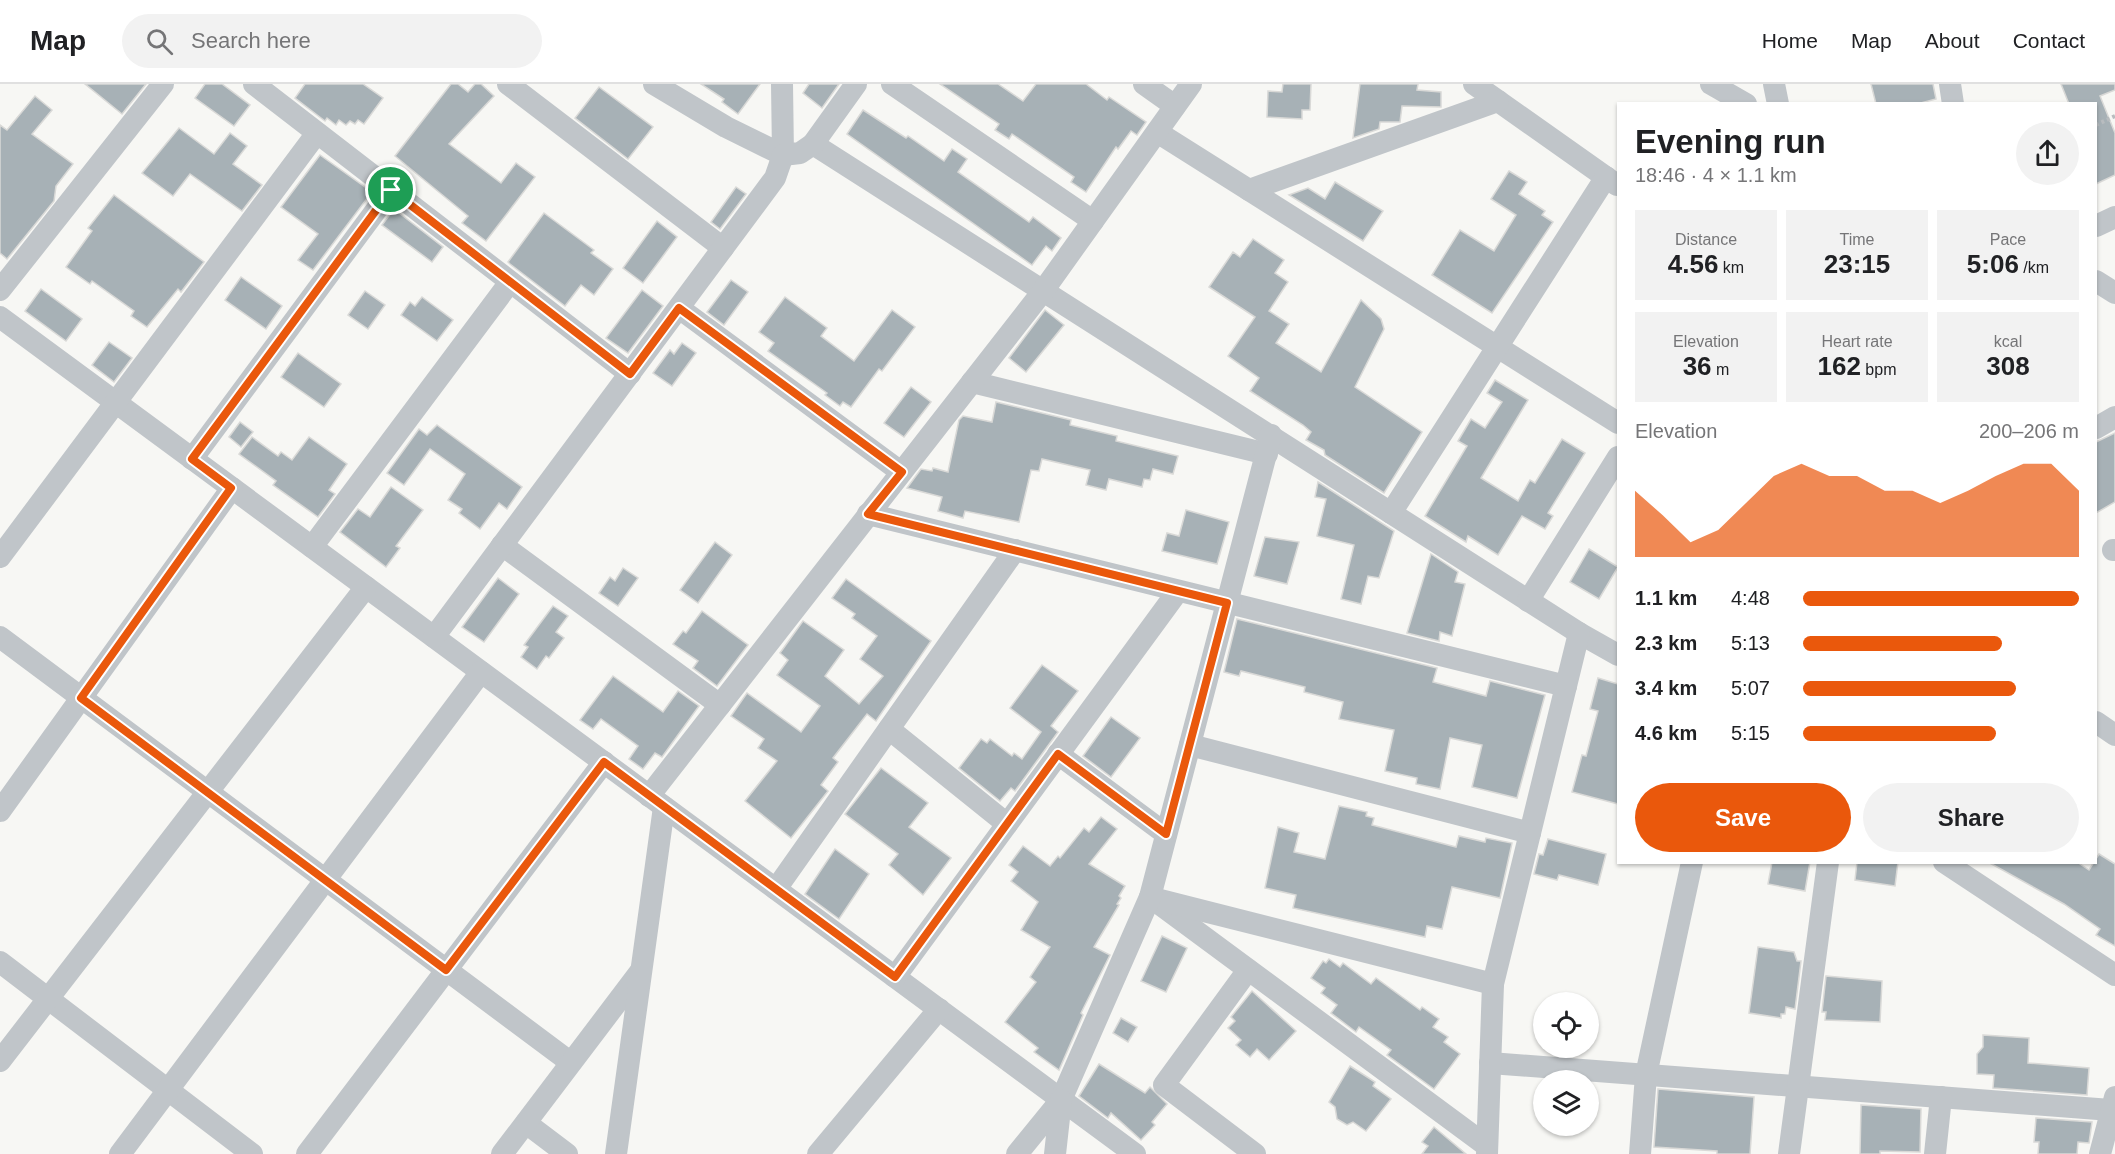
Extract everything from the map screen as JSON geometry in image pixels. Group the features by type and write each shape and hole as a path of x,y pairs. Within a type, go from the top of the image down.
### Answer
{"street":[{"path":"0,290 163,84"},
{"path":"254,84 630,374"},
{"path":"508,84 723,248"},
{"path":"654,84 726,127 783,155 800,153 813,144 856,84"},
{"path":"434,637 775,178 783,155 782,84"},
{"path":"892,84 1093,221"},
{"path":"1144,84 1175,106"},
{"path":"616,1154 640,971 656,801 720,705 1043,291 1191,84"},
{"path":"1391,513 1498,346 1612,181 1474,84"},
{"path":"1711,84 1742,102"},
{"path":"1774,84 1778,102"},
{"path":"1249,190 1498,100"},
{"path":"1156,132 1617,422"},
{"path":"0,557 317,133"},
{"path":"813,144 1043,291 1269,444 1391,513 1579,633 1617,654"},
{"path":"192,459 391,190"},
{"path":"2097,226 2115,217"},
{"path":"312,547 510,282"},
{"path":"2097,282 2115,293"},
{"path":"679,308 902,472"},
{"path":"0,317 1135,1154"},
{"path":"972,382 1269,444"},
{"path":"2097,427 2115,417"},
{"path":"1017,1154 1061,1100 1150,897 1269,444"},
{"path":"1528,601 1617,459"},
{"path":"0,811 231,488"},
{"path":"868,514 1566,686"},
{"path":"502,545 720,705"},
{"path":"776,889 1015,550"},
{"path":"0,1061 366,587"},
{"path":"895,977 1178,591"},
{"path":"1487,1150 1493,984 1579,633"},
{"path":"0,637 570,1062"},
{"path":"120,1154 481,672"},
{"path":"2097,723 2115,735"},
{"path":"889,729 1006,824"},
{"path":"1190,746 1530,833"},
{"path":"1058,754 1166,834"},
{"path":"307,1154 604,762"},
{"path":"1640,1154 1646,1075 1692,864"},
{"path":"1789,1154 1796,1086 1828,864"},
{"path":"1947,864 2115,975"},
{"path":"1150,897 1493,984"},
{"path":"1150,897 1487,1150"},
{"path":"0,962 252,1154"},
{"path":"1248,970 1164,1085 1255,1154"},
{"path":"502,1154 640,971"},
{"path":"818,1154 939,1010"},
{"path":"1490,1063 1941,1097 2113,1104 2100,1154"},
{"path":"1935,1154 1941,1097"},
{"path":"1055,1154 1061,1100"},
{"path":"526,1124 567,1154"}],"path":[{"path":"2097,124 2115,116"}],"building":[{"path":"85,84 146,84 122,114"},
{"path":"205,84 222,84 250,105 234,126 195,98"},
{"path":"305,84 363,84 383,98 364,124 358,120 355,124 350,121 346,125 339,120 336,125 327,118 325,121 295,98"},
{"path":"451,84 458,84 468,92 475,84 481,84 494,96 449,144 501,183 516,163 535,177 486,241 462,223 468,216 395,156"},
{"path":"701,84 760,84 738,114 722,102 724,99"},
{"path":"809,84 839,84 822,108 803,93"},
{"path":"940,84 998,84 1023,101 1036,84 1086,84 1107,100 1109,97 1146,122 1137,135 1131,131 1118,149 1116,147 1086,192 1071,182 1074,177 1012,134 1009,139 995,130 999,124"},
{"path":"1283,84 1311,84 1310,110 1302,110 1302,119 1267,117 1268,91 1282,92"},
{"path":"1360,84 1418,84 1417,90 1441,92 1441,107 1402,106 1400,122 1380,122 1379,129 1353,138"},
{"path":"1871,84 1933,84 1936,99 1925,102 1876,102"},
{"path":"2061,84 2115,84 2115,90 2100,96 2115,133 2115,175 2097,184 2097,102 2068,102"},
{"path":"599,87 653,127 628,159 575,118"},
{"path":"35,96 52,110 32,134 73,164 56,186 54,201 7,259 0,253 0,125 7,130"},
{"path":"863,110 906,138 908,136 944,161 952,149 967,159 958,172 1029,222 1033,217 1061,238 1052,251 1046,246 1032,265 847,134"},
{"path":"179,128 214,154 230,133 247,146 233,164 262,185 242,211 190,174 173,196 142,173"},
{"path":"320,155 372,192 313,270 298,260 318,234 281,207"},
{"path":"1509,171 1527,182 1519,194 1545,211 1542,215 1553,222 1492,313 1432,275 1460,230 1494,251 1516,215 1491,199"},
{"path":"1335,182 1383,211 1363,241 1289,195 1308,188 1325,199"},
{"path":"736,187 746,194 720,229 711,222"},
{"path":"114,195 204,262 181,292 178,289 147,327 131,316 134,311 92,281 90,284 66,267 92,231 88,228"},
{"path":"394,209 443,247 432,262 382,225"},
{"path":"544,213 594,250 591,253 613,269 594,295 581,285 565,306 508,262"},
{"path":"657,221 677,237 643,283 623,268"},
{"path":"1253,239 1284,260 1275,273 1288,282 1269,311 1289,324 1276,343 1321,372 1361,300 1381,319 1384,329 1355,387 1422,432 1384,493 1325,455 1324,450 1306,440 1311,432 1303,425 1250,391 1259,378 1228,356 1255,317 1209,287 1233,252 1240,257"},
{"path":"241,277 282,306 266,329 225,300"},
{"path":"731,280 748,292 724,325 707,312"},
{"path":"41,289 82,319 66,341 25,311"},
{"path":"642,290 663,306 628,353 606,338"},
{"path":"365,291 385,305 368,329 348,315"},
{"path":"422,297 453,320 437,341 401,315 410,302 415,306"},
{"path":"785,297 827,328 821,336 854,361 892,310 915,327 882,371 879,369 851,407 843,402 840,406 825,395 827,393 768,351 774,343 759,332"},
{"path":"1045,310 1064,325 1026,372 1009,358"},
{"path":"109,342 132,358 114,382 92,365"},
{"path":"682,343 696,353 672,386 653,373 670,350 674,354"},
{"path":"298,353 341,384 324,407 281,377"},
{"path":"1495,380 1528,400 1481,478 1518,501 1530,480 1535,483 1562,439 1585,453 1548,513 1553,516 1545,529 1522,516 1498,555 1468,536 1466,542 1425,516 1467,446 1458,441 1471,419 1485,428 1502,402 1487,393"},
{"path":"911,387 931,402 904,437 884,423"},
{"path":"996,402 1071,420 1070,425 1117,436 1116,441 1178,456 1173,474 1153,469 1150,480 1144,479 1142,487 1109,479 1106,490 1086,485 1090,470 1042,459 1039,471 1031,470 1019,522 965,511 963,518 938,511 942,497 907,488 921,469 932,471 933,468 948,472 959,420 963,416 992,422"},
{"path":"240,422 253,432 241,447 229,437"},
{"path":"437,425 522,487 507,509 499,503 480,529 459,513 462,509 448,500 465,474 430,449 404,485 387,473 419,429 427,435"},
{"path":"2115,433 2115,502 2097,512 2097,442"},
{"path":"252,437 278,456 281,452 292,460 309,437 347,464 329,490 335,494 318,517 273,485 276,481 239,454"},
{"path":"1318,482 1394,531 1379,578 1368,576 1361,604 1341,599 1354,545 1317,536 1326,499 1315,497"},
{"path":"391,487 423,510 396,546 400,548 386,567 340,532 358,509 370,517"},
{"path":"1186,510 1229,522 1217,564 1162,551 1167,533 1179,536"},
{"path":"1265,537 1299,542 1287,584 1254,576"},
{"path":"715,542 732,555 698,603 680,590"},
{"path":"1589,549 1617,566 1599,599 1570,582"},
{"path":"1431,554 1458,572 1455,582 1465,584 1452,636 1440,632 1439,641 1407,633"},
{"path":"623,568 638,578 618,606 599,593 610,577 615,581"},
{"path":"498,578 519,594 484,642 462,627"},
{"path":"846,579 931,641 876,721 867,714 833,758 838,762 821,785 828,791 791,838 745,801 777,761 758,748 764,739 731,716 747,693 801,732 820,706 777,675 788,660 780,653 803,621 844,650 825,676 859,704 883,676 860,659 877,636 852,618 855,614 832,598"},
{"path":"553,606 568,616 556,632 564,638 549,658 546,656 537,669 521,657 528,647 524,645"},
{"path":"702,611 748,645 717,686 693,668 698,661 673,644 683,631 686,633"},
{"path":"1237,619 1437,668 1433,682 1486,696 1490,681 1545,695 1517,798 1472,787 1482,745 1450,738 1440,789 1416,784 1417,778 1385,771 1394,730 1339,719 1343,702 1304,692 1305,687 1241,671 1239,676 1224,672"},
{"path":"1042,665 1078,691 1051,726 1058,732 1015,791 1011,788 1000,801 959,768 981,739 987,743 990,739 1012,756 1014,753 1022,759 1041,732 1010,708"},
{"path":"613,676 663,712 678,691 699,706 662,757 655,753 643,769 629,759 638,746 601,719 593,729 580,720"},
{"path":"1598,678 1617,684 1617,804 1572,792 1582,755 1586,756 1598,711 1590,709"},
{"path":"1111,717 1140,738 1111,777 1083,756"},
{"path":"881,768 928,803 909,827 951,858 923,895 889,865 898,854 845,814"},
{"path":"1339,806 1367,812 1366,816 1374,818 1372,825 1456,847 1459,836 1485,842 1486,838 1512,843 1500,898 1452,887 1442,929 1427,926 1425,937 1293,908 1296,895 1265,888 1278,827 1299,833 1294,852 1325,859"},
{"path":"1101,817 1117,829 1089,864 1125,886 1119,896 1121,898 1117,904 1119,905 1094,947 1110,955 1081,1013 1083,1015 1059,1070 1034,1052 1038,1048 1005,1022 1036,982 1030,977 1050,947 1021,930 1038,902 1011,881 1018,872 1009,865 1023,846 1050,866 1058,856 1060,858 1084,828 1089,832"},
{"path":"1548,839 1606,854 1598,885 1559,875 1557,880 1534,874 1539,854 1543,855"},
{"path":"835,849 869,874 839,919 805,894"},
{"path":"2099,854 2115,864 2115,946 2096,935 2100,929 2064,904 1992,864 2080,864 2089,870 2093,864 2097,864"},
{"path":"1772,864 1810,864 1805,891 1768,884"},
{"path":"1857,864 1898,864 1895,886 1855,880"},
{"path":"1162,936 1187,948 1166,992 1141,981"},
{"path":"1758,947 1794,952 1797,961 1801,961 1795,1009 1786,1007 1785,1014 1781,1014 1781,1018 1749,1013"},
{"path":"1329,959 1340,967 1343,963 1371,984 1376,978 1420,1010 1422,1007 1439,1019 1433,1027 1448,1037 1444,1042 1460,1054 1434,1089 1387,1055 1391,1050 1359,1027 1356,1032 1331,1013 1337,1005 1321,993 1325,988 1311,978 1323,961 1326,963"},
{"path":"1826,976 1882,981 1880,1022 1825,1020 1826,1012 1822,1012"},
{"path":"1252,991 1296,1031 1269,1060 1257,1049 1250,1057 1236,1045 1241,1040 1228,1028 1235,1021 1231,1017"},
{"path":"1121,1018 1137,1027 1128,1042 1113,1033"},
{"path":"1983,1035 2029,1038 2028,1063 2089,1068 2087,1095 1993,1088 1994,1075 1977,1074 1977,1054 1983,1047"},
{"path":"1099,1064 1145,1093 1150,1087 1167,1104 1152,1122 1155,1125 1141,1140 1111,1113 1108,1118 1079,1096"},
{"path":"1350,1066 1375,1082 1373,1086 1391,1099 1366,1131 1353,1122 1347,1125 1337,1119 1335,1107 1329,1102"},
{"path":"1658,1089 1754,1097 1750,1154 1717,1154 1717,1151 1654,1147"},
{"path":"1861,1105 1921,1109 1920,1152 1880,1151 1880,1154 1860,1154"},
{"path":"2036,1118 2092,1122 2089,1143 2078,1142 2077,1154 2038,1154 2039,1142 2034,1142"},
{"path":"1434,1127 1466,1154 1422,1154 1428,1146 1422,1142"}],"route":[{"path":"391,190 630,374 679,308 902,472 868,514 1227,603 1166,834 1058,754 895,977 604,762 446,970 81,698 231,488 192,459 391,190"}]}
